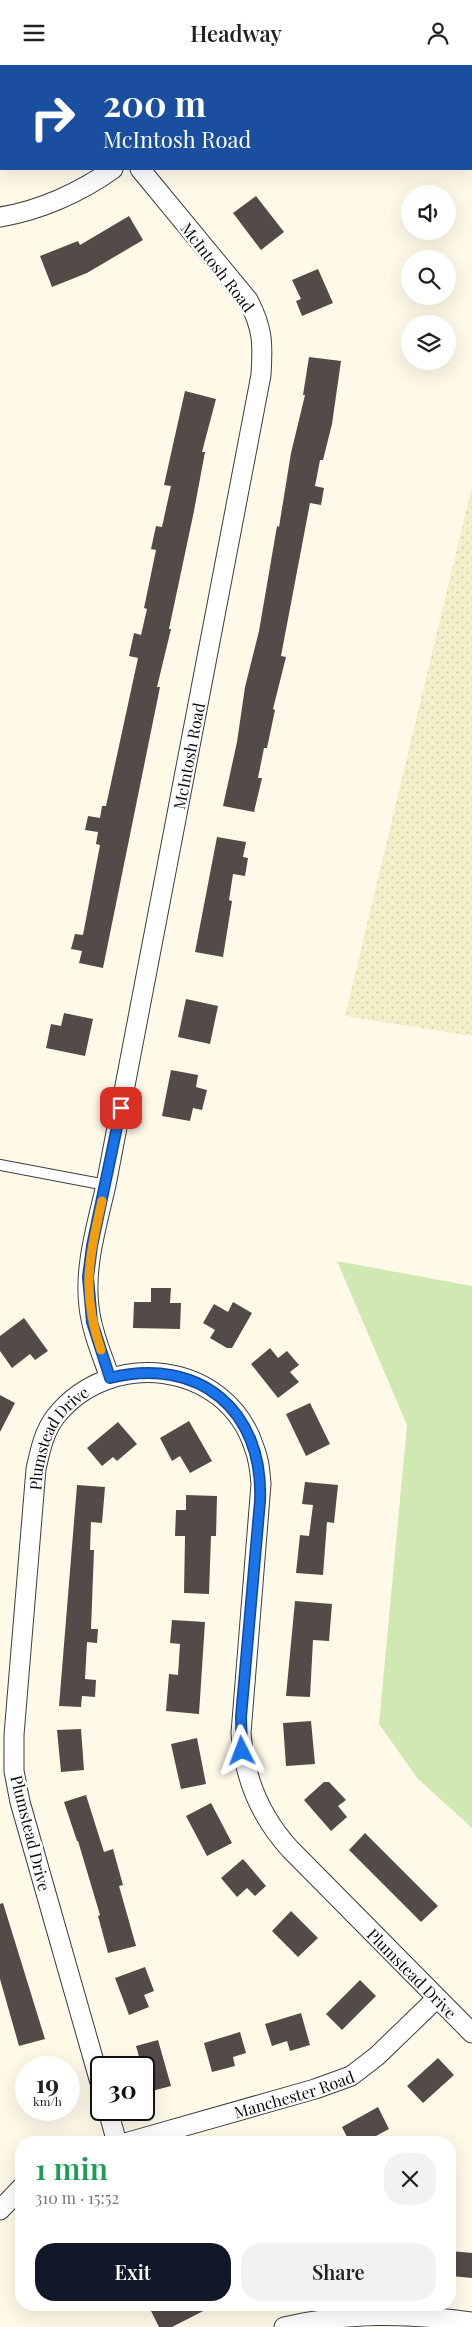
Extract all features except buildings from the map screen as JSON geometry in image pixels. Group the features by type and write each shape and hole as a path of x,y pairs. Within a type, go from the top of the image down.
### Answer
{"street":[{"path":"0,217 34,209 85,186 111,170"},
{"name":"McIntosh Road","path":"110,1378 92,1322 88,1293 89,1261 106,1185 261,375 263,354 262,334 248,301 141,170"},
{"name":"Plumstead Drive","path":"92,2056 20,1803 13,1753 36,1469 47,1432 55,1417 66,1405 92,1386 110,1378 149,1372 165,1373 198,1383 224,1402 236,1415 250,1437 259,1466 261,1484 241,1733 242,1751 251,1788 278,1836 472,2033"},
{"name":"Manchester Road","path":"150,2136 316,2089 351,2076 377,2056 437,1998"},
{"path":"111,2121 116,2136"},
{"path":"0,2210 15,2194"},
{"path":"284,2327 338,2317 388,2313 472,2322"}],"lane":[{"path":"0,1165 106,1185"}],"shaded area":[{"path":"472,486 472,1036 345,1016"}],"green space":[{"path":"337,1261 472,1286 472,1828 418,1779 379,1724 407,1425"}],"slow traffic":[{"path":"101,1350 89,1307 88,1277 89,1261 102,1201"}],"route":[{"path":"121,1108 89,1261 88,1277 89,1307 92,1322 110,1378 129,1373 149,1372 165,1373 198,1383 211,1391 236,1415 254,1445 259,1466 260,1501 241,1717 242,1751"}]}
